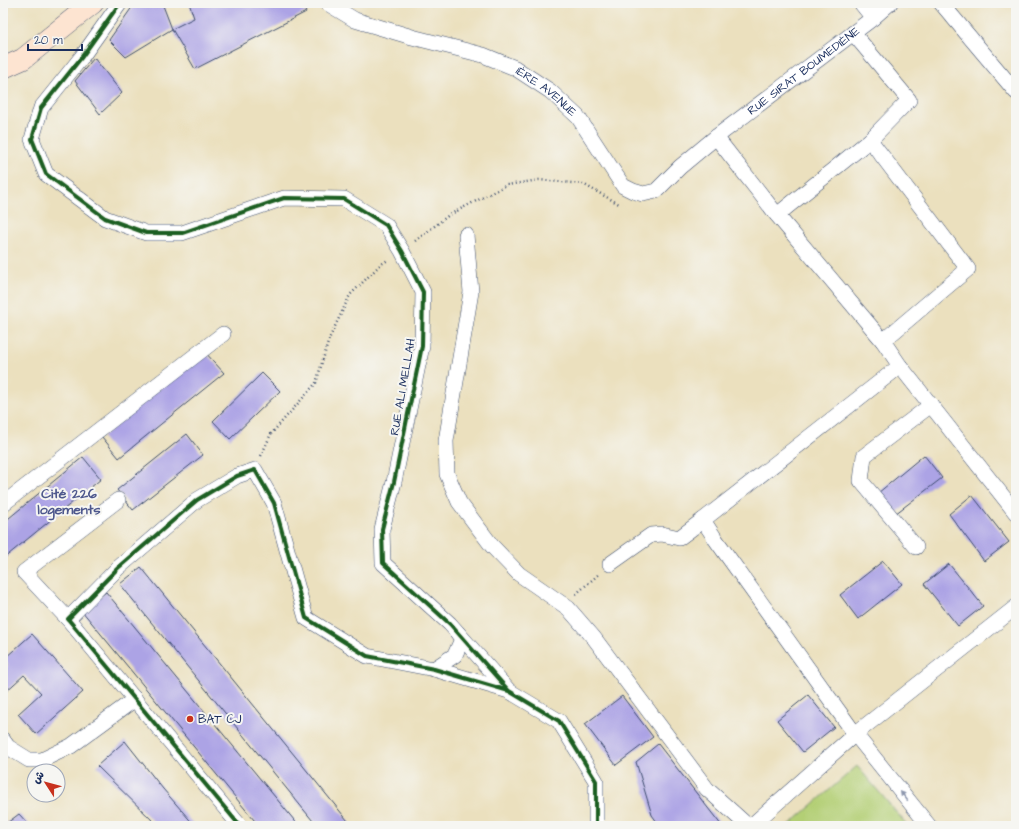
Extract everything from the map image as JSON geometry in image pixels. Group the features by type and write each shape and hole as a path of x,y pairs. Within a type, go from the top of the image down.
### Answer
{"main road":[{"path":"3,68 23,59 93,3"}],"street":[{"name":"RUE ALI MELLAH","path":"120,3 41,108 32,139 46,174 105,218 146,233 182,232 284,198 344,199 386,225 402,251 423,292 422,346 394,482 382,529 384,563 450,624 509,692 559,722 596,781 596,826"},
{"name":"1ÈRE AVENUE","path":"327,3 355,20 412,37 484,55 515,68 550,91 578,116 623,186 632,191 643,194 656,191 680,167 716,137"},
{"path":"861,3 873,18"},
{"name":"RUE SIRAT BOUMEDIÈNE","path":"716,137 873,18 890,3"},
{"path":"941,3 1016,92"},
{"path":"777,215 870,140 909,100 853,33"},
{"path":"716,137 777,215 883,341 900,366 1016,513"},
{"path":"870,140 968,269 883,341"},
{"path":"466,235 471,292 446,441 447,474 459,502 492,546 519,574 568,608 594,638 707,790 748,826"},
{"path":"3,504 223,334"},
{"path":"610,564 652,534 662,534 679,538 900,366"},
{"path":"916,547 861,481 864,456 931,405"},
{"path":"68,619 118,568 197,500 237,476 255,470 274,503 306,618 367,656 434,669 509,692"},
{"path":"118,500 24,572 68,619 240,826"},
{"path":"703,520 855,734 928,826"},
{"path":"751,826 855,734 1016,607"},
{"path":"434,669 455,655 462,639 450,624"},
{"path":"3,740 8,746 29,760 42,760 71,746 135,698"}],"path":[{"path":"563,605 610,564"}],"green space":[{"path":"857,766 908,826 788,826"}],"building":[{"path":"135,3 162,3 172,29 126,57 109,40"},
{"path":"189,3 300,3 306,12 195,69 172,29 194,18"},
{"path":"94,58 122,93 100,114 75,81"},
{"path":"204,351 224,373 119,458 102,437"},
{"path":"262,373 280,391 230,439 213,421"},
{"path":"187,434 203,455 133,510 117,490"},
{"path":"924,455 942,478 895,514 878,493"},
{"path":"83,457 101,479 3,559 3,523"},
{"path":"972,495 1009,542 984,561 949,514"},
{"path":"883,561 902,584 858,619 840,595"},
{"path":"949,564 983,606 958,626 924,584"},
{"path":"141,567 352,826 317,826 120,584"},
{"name":"BAT CJ","path":"106,592 299,826 259,826 82,611"},
{"path":"32,634 83,692 36,734 18,714 41,693 24,675 3,694 3,670 8,665 5,658"},
{"path":"808,695 834,727 803,752 777,720"},
{"path":"622,696 653,737 616,765 585,724"},
{"path":"125,741 195,826 158,826 97,766"},
{"path":"658,744 722,826 660,826 652,815 636,762"},
{"path":"19,814 30,826 3,826"}],"cycle path":[{"path":"120,3 81,58 41,108 32,139 46,174 105,218 146,233 182,233 284,198 344,199 386,225 402,251 423,292 422,346 394,482 382,529 383,563 450,624 509,691 559,721 596,781 596,826"},
{"path":"240,826 68,619 118,568 197,500 237,476 255,470 274,503 306,618 367,656 434,669 509,691"}],"place":[{"name":"BAT CJ","path":"190,719"}],"district":[{"name":"Cité 226 logements","path":"69,502"}]}
